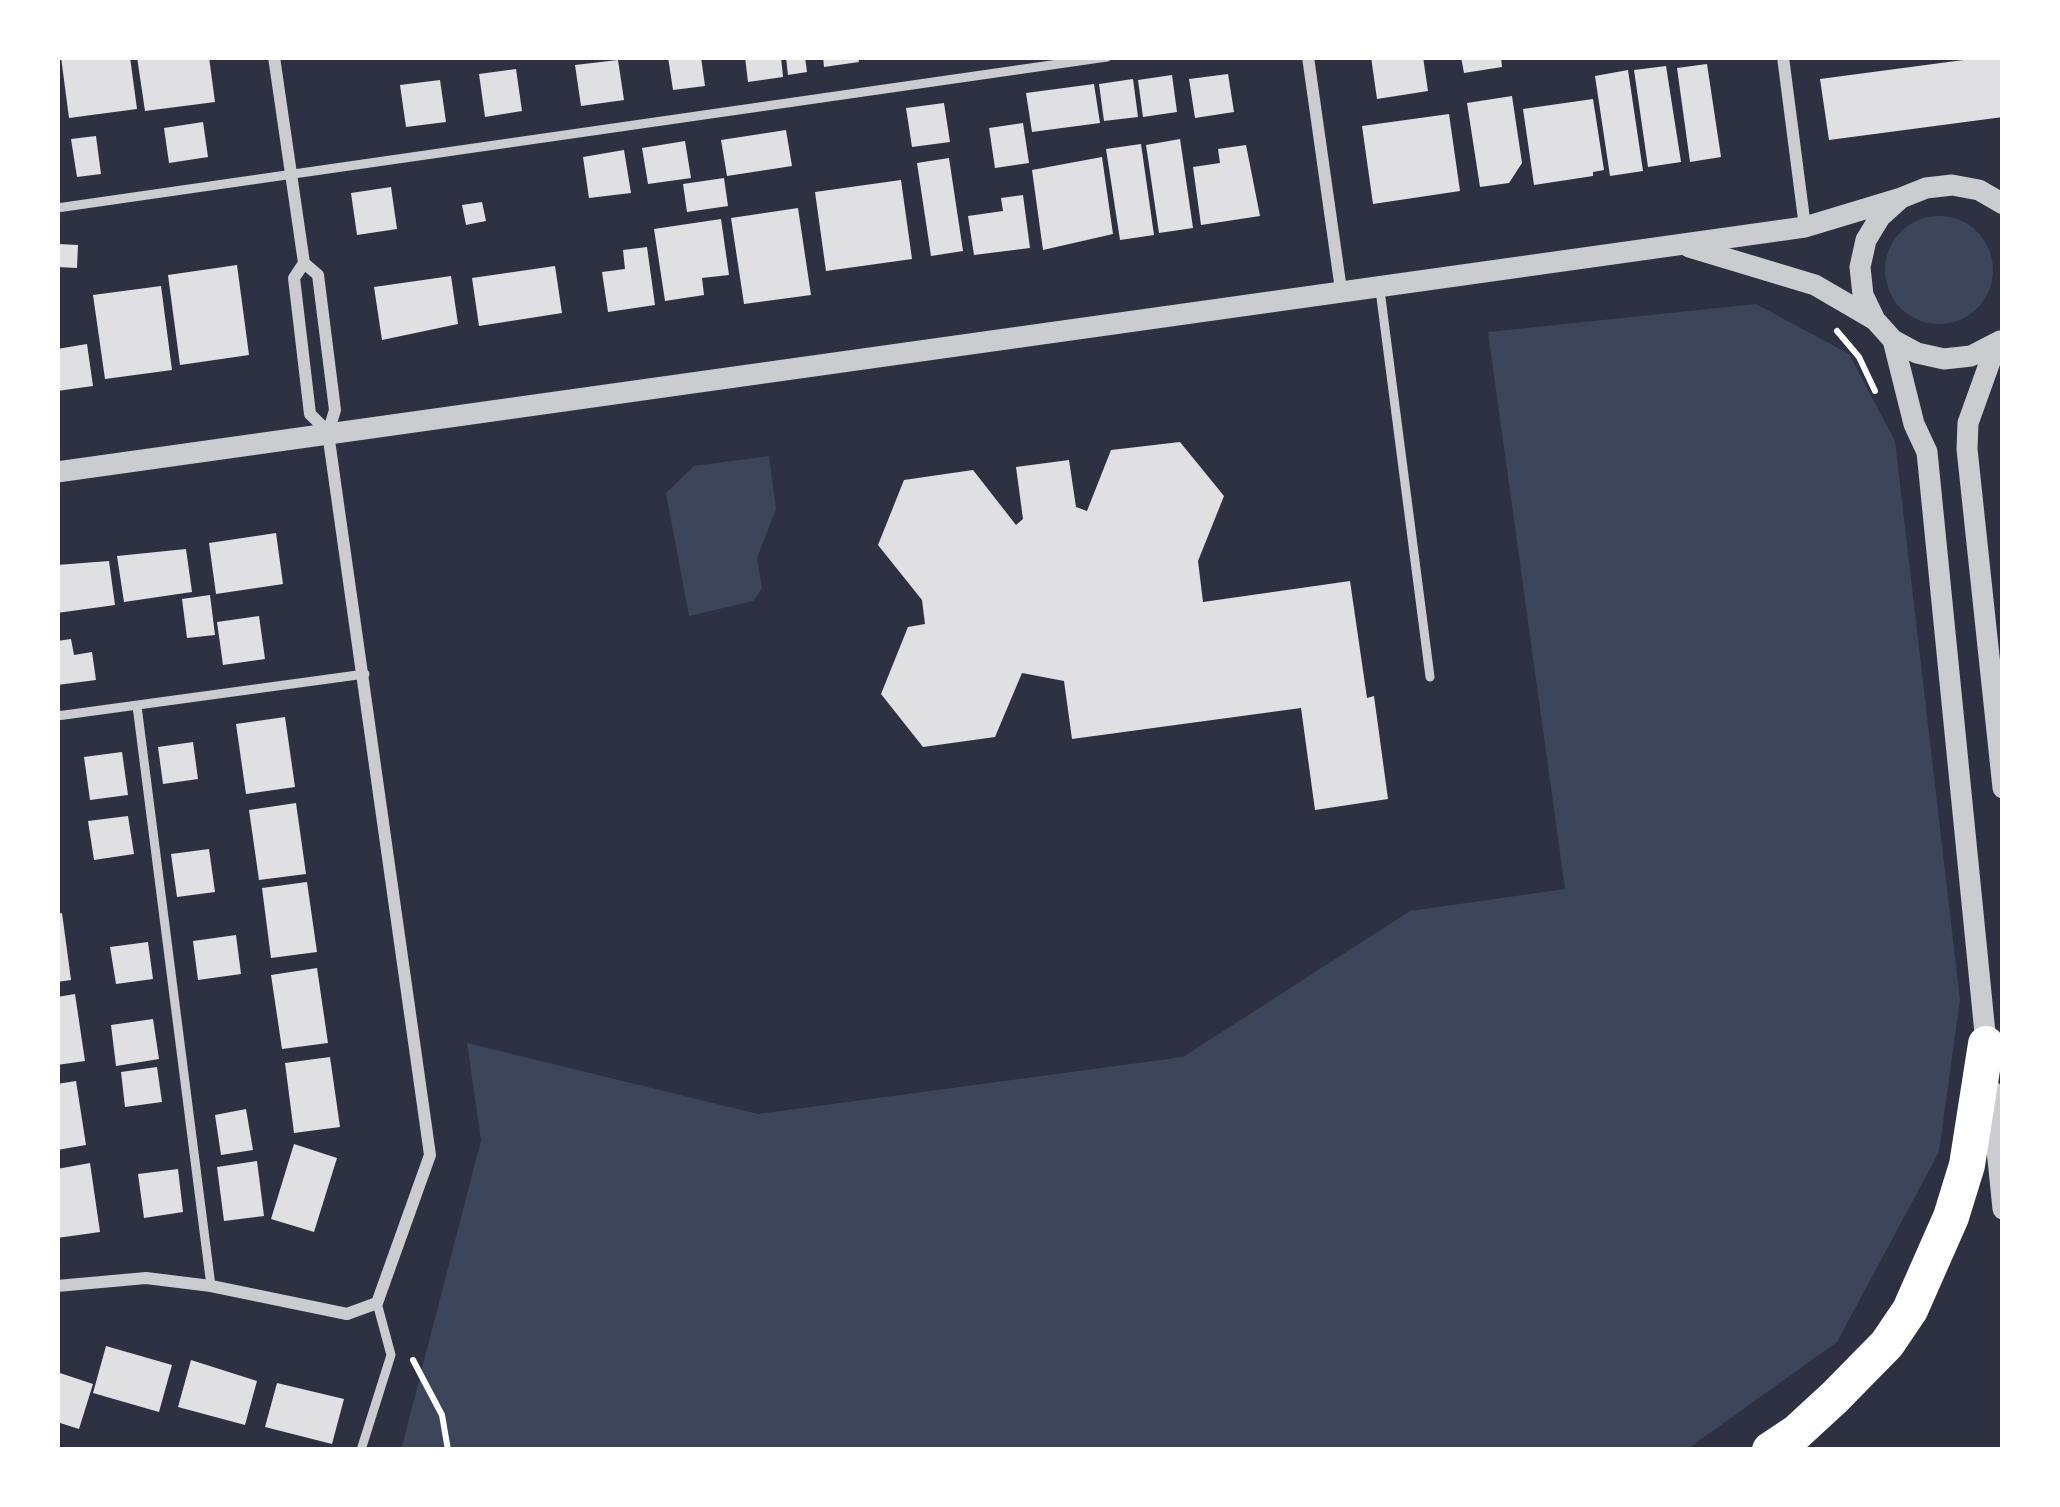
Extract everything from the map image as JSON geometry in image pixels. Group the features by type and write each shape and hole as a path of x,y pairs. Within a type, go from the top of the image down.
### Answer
{"highway":[{"path":"1770,1450 1835,1397 1887,1344 1910,1310 1952,1217 1967,1165 1986,1044"}],"street":[{"path":"274,57 304,263 294,278 310,414 328,433"},
{"path":"1308,57 1341,290"},
{"path":"1783,57 1805,227"},
{"path":"57,472 1805,227 1926,188 1952,185 1979,190 2003,202"},
{"path":"1901,198 1880,217 1866,240 1860,267 1863,295 1875,320 1893,340 1917,353 1944,359 1971,356 2000,341"},
{"path":"1683,245 1815,285 1875,320"},
{"path":"57,1286 146,1278 211,1286 347,1315 377,1303 430,1155 328,433 335,410 318,275 304,263"},
{"path":"1893,340 1914,424 1927,452 2003,1209"},
{"path":"2000,341 1968,423 1967,449 2003,788"}],"lane":[{"path":"57,208 1107,57"},
{"path":"1379,284 1430,677"},
{"path":"57,716 365,674"},
{"path":"137,706 211,1286"},
{"path":"361,1450 391,1355 377,1303"}],"path":[{"path":"1828,320 1859,358 1876,393"},
{"path":"377,1303 401,1319 412,1359 442,1414 448,1450"}],"shaded area":[{"path":"1939,216 1960,220 1977,232 1989,249 1993,270 1989,291 1977,308 1960,320 1939,324 1918,320 1901,308 1889,291 1885,270 1889,249 1901,232 1918,220"},
{"path":"1756,304 1849,354 1895,441 1960,1000 1939,1152 1837,1342 1686,1450 401,1450 481,1140 467,1043 758,1114 1183,1057 1410,911 1565,889 1488,332"},
{"path":"769,456 776,509 757,558 762,588 753,601 689,616 666,493 694,466"}],"building":[{"path":"61,57 130,57 137,109 69,118"},
{"path":"137,57 209,57 215,102 145,111"},
{"path":"668,57 701,57 705,86 673,90"},
{"path":"745,57 781,57 783,77 748,82"},
{"path":"786,57 805,57 807,72 788,75"},
{"path":"823,57 858,57 859,62 824,67"},
{"path":"1371,57 1423,57 1428,91 1377,99"},
{"path":"1461,57 1501,57 1502,67 1464,73"},
{"path":"2000,57 2003,117 1829,140 1820,79"},
{"path":"618,60 624,100 581,106 575,65"},
{"path":"1707,64 1721,157 1690,162 1677,68"},
{"path":"1666,66 1681,162 1648,167 1634,70"},
{"path":"516,69 522,111 485,117 479,74"},
{"path":"1628,70 1643,171 1610,176 1595,76"},
{"path":"1228,74 1234,112 1195,118 1189,79"},
{"path":"1172,75 1177,112 1143,117 1138,80"},
{"path":"1133,79 1138,117 1104,121 1099,84"},
{"path":"440,80 446,122 406,127 400,85"},
{"path":"1094,84 1100,123 1032,132 1026,93"},
{"path":"1512,96 1522,163 1509,183 1480,187 1467,103"},
{"path":"1593,99 1604,170 1534,185 1523,109"},
{"path":"944,103 950,142 912,147 906,108"},
{"path":"1449,114 1460,191 1373,204 1362,126"},
{"path":"203,122 208,157 169,163 164,128"},
{"path":"1023,123 1029,163 995,168 989,128"},
{"path":"786,130 792,166 727,176 721,140"},
{"path":"96,136 101,174 77,177 71,139"},
{"path":"1180,139 1193,228 1159,233 1146,145"},
{"path":"685,141 691,178 648,184 642,148"},
{"path":"1141,144 1154,235 1120,240 1106,149"},
{"path":"1246,145 1260,216 1201,225 1193,167 1220,163 1218,149"},
{"path":"624,150 631,193 589,198 583,157"},
{"path":"1102,157 1113,234 1043,250 1032,170"},
{"path":"949,158 963,251 931,256 917,163"},
{"path":"724,178 728,206 687,212 683,184"},
{"path":"901,180 912,259 826,271 815,192"},
{"path":"391,187 397,229 357,235 351,193"},
{"path":"1023,195 1030,248 974,255 968,216 1003,211 1001,198"},
{"path":"482,202 486,221 466,225 462,205"},
{"path":"798,208 811,295 744,304 731,218"},
{"path":"721,219 729,275 702,278 704,295 665,301 654,229"},
{"path":"58,244 78,245 77,268 57,267"},
{"path":"647,247 655,305 608,312 602,272 625,269 623,250"},
{"path":"237,265 249,355 180,365 168,275"},
{"path":"555,266 562,313 479,326 472,278"},
{"path":"451,276 458,324 382,340 374,287"},
{"path":"161,286 172,370 105,379 93,295"},
{"path":"87,344 93,386 57,391 57,349"},
{"path":"1180,442 1224,496 1198,561 1203,602 1350,581 1367,698 1374,696 1388,799 1315,810 1301,708 1072,739 1064,681 1022,673 995,737 923,747 881,694 908,627 925,624 922,600 878,545 904,480 973,470 1016,525 1023,519 1016,467 1069,460 1076,507 1087,511 1111,450"},
{"path":"276,533 283,584 216,594 209,543"},
{"path":"186,549 192,592 124,602 117,556"},
{"path":"109,561 115,605 57,613 57,565"},
{"path":"210,595 215,635 187,638 182,599"},
{"path":"259,616 265,659 223,665 217,622"},
{"path":"71,639 74,655 92,652 96,680 57,685 57,641"},
{"path":"285,717 295,787 246,794 236,724"},
{"path":"193,742 198,779 163,784 158,747"},
{"path":"122,752 128,795 90,800 84,757"},
{"path":"296,803 306,874 259,880 249,810"},
{"path":"128,816 134,854 94,860 88,821"},
{"path":"209,849 215,892 177,897 171,854"},
{"path":"307,882 317,952 271,958 262,888"},
{"path":"62,913 71,980 57,982 57,914"},
{"path":"236,935 241,974 198,980 193,941"},
{"path":"148,942 153,979 116,984 110,947"},
{"path":"317,968 328,1043 282,1049 271,975"},
{"path":"75,994 85,1061 57,1065 57,997"},
{"path":"153,1019 159,1059 116,1066 111,1025"},
{"path":"330,1057 340,1127 294,1133 285,1063"},
{"path":"157,1067 162,1102 125,1107 121,1072"},
{"path":"76,1081 86,1145 57,1150 57,1084"},
{"path":"246,1109 253,1150 221,1155 215,1115"},
{"path":"294,1144 337,1158 314,1232 271,1219"},
{"path":"257,1161 264,1216 224,1221 217,1167"},
{"path":"90,1163 100,1232 57,1238 57,1169"},
{"path":"178,1169 183,1212 144,1218 138,1174"},
{"path":"106,1346 172,1365 159,1412 93,1393"},
{"path":"191,1360 257,1381 245,1425 178,1407"},
{"path":"57,1372 93,1384 79,1429 57,1422"},
{"path":"277,1383 344,1399 332,1444 265,1427"}]}
